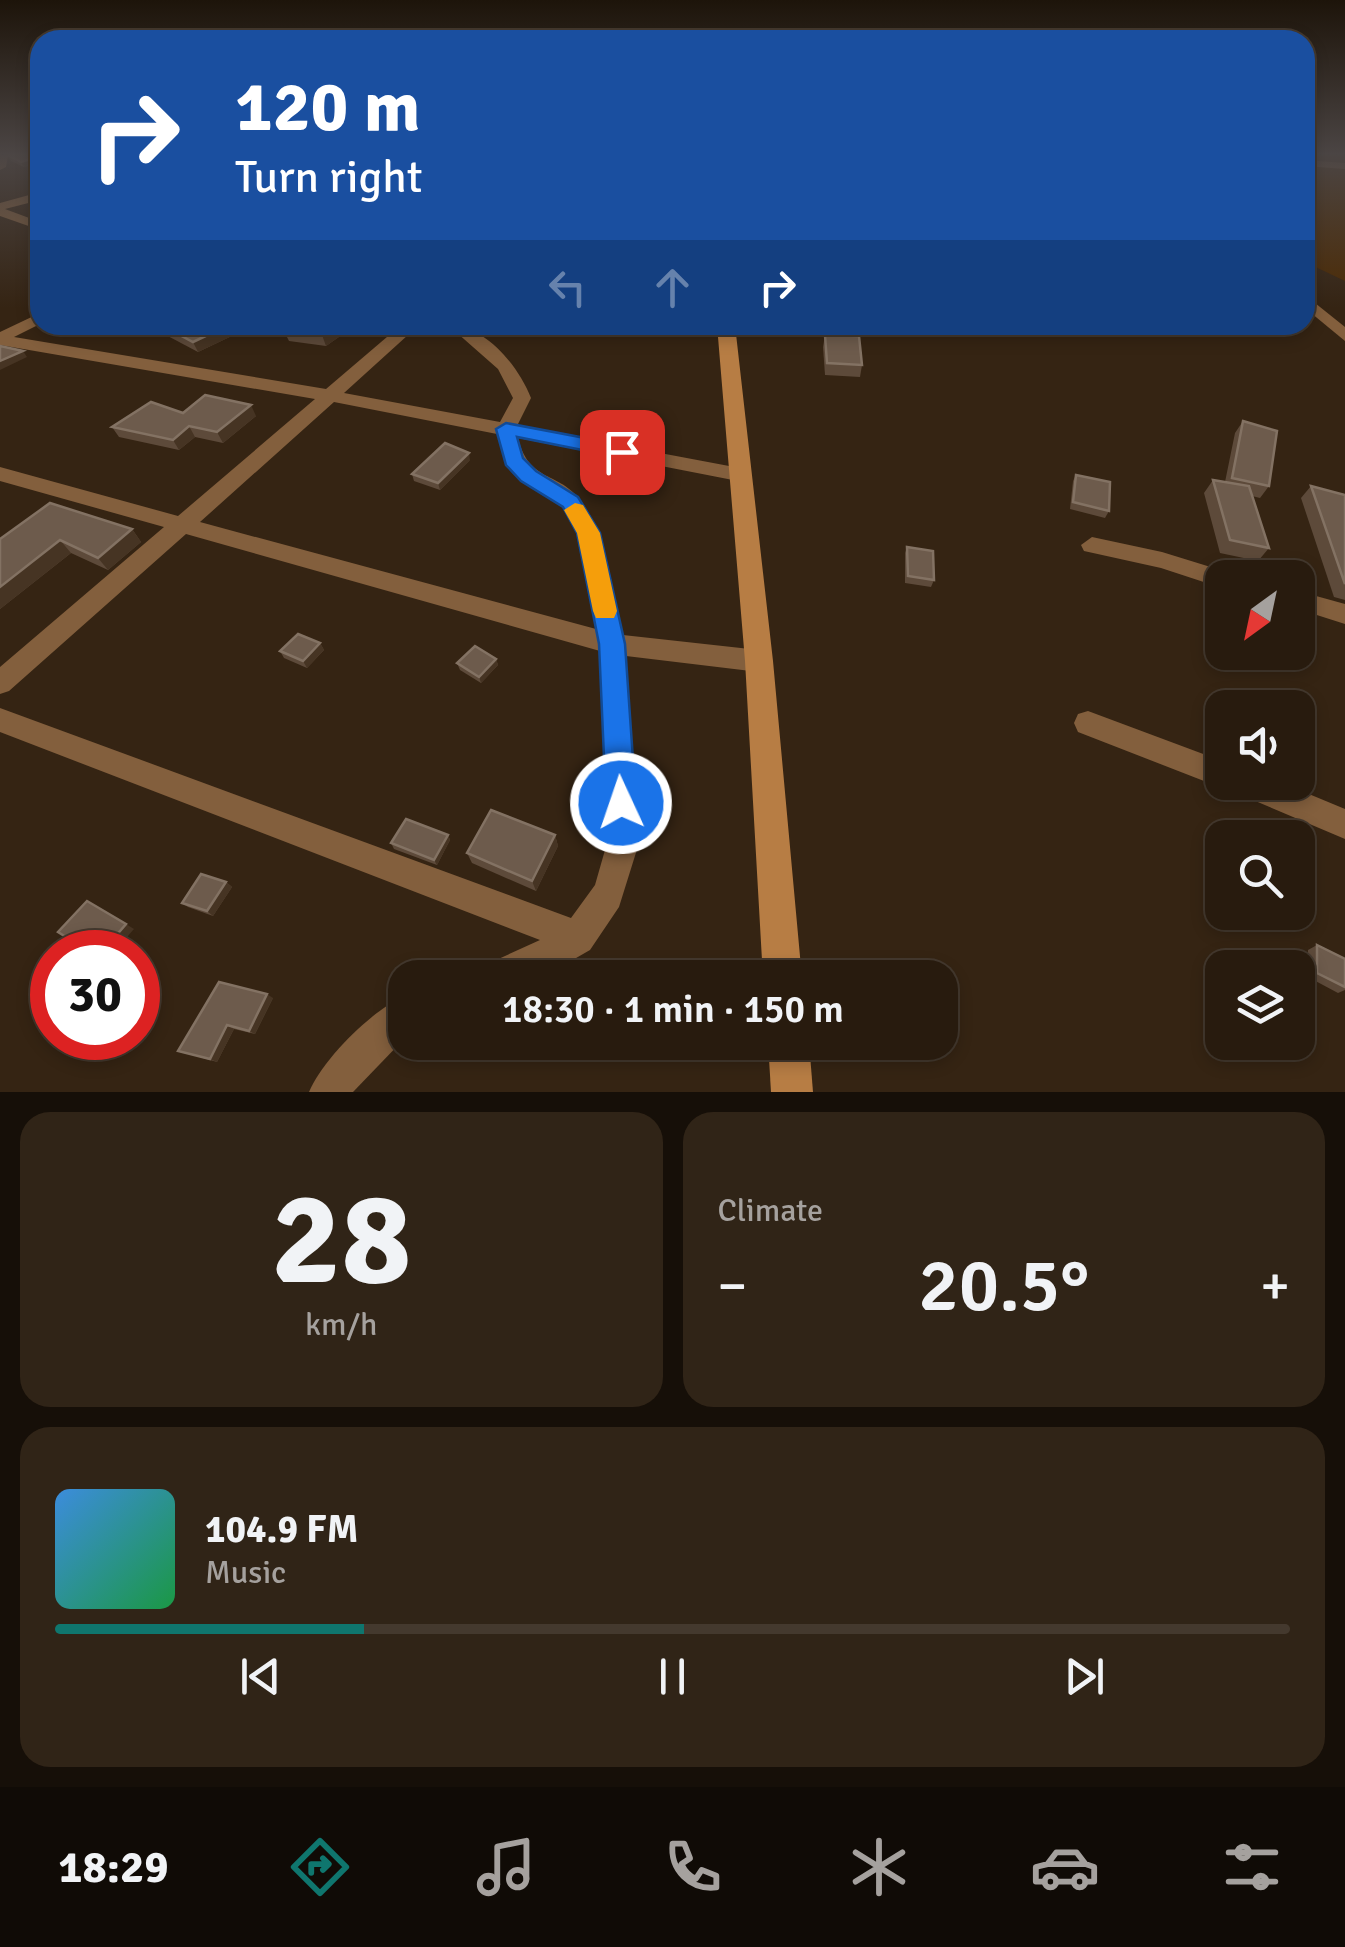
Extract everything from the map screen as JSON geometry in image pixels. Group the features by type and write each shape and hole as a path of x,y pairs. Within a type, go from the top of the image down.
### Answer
{"main road":[{"path":"727,335 759,662 782,960"},
{"path":"789,1060 792,1092"}],"street":[{"path":"4,212 30,222"},
{"path":"1315,309 1345,336"},
{"path":"2,335 30,322"},
{"path":"2,335 738,474"},
{"path":"0,683 400,335"},
{"path":"469,335 509,367 518,383 522,398 506,429 513,460 528,476 570,502 588,533 612,644 623,843 608,902 578,938 532,960"},
{"path":"0,474 612,644 759,662"},
{"path":"1092,545 1205,573"},
{"path":"1315,605 1345,614"},
{"path":"0,720 578,938"},
{"path":"1088,723 1205,768"},
{"path":"1287,800 1345,824"},
{"path":"328,1092 359,1055 388,1029"}],"shaded area":[{"path":"1315,206 1345,206 1345,281 1315,267"}],"building":[{"path":"180,335 208,335 193,342"},
{"path":"825,335 859,336 862,365 827,363"},
{"path":"0,346 23,351 0,361"},
{"path":"205,395 251,405 217,432 189,426 173,440 112,427 151,402 183,413"},
{"path":"1243,421 1277,431 1269,486 1232,478"},
{"path":"445,443 469,453 438,483 412,474"},
{"path":"1076,475 1110,482 1109,511 1073,502"},
{"path":"1213,480 1249,486 1269,548 1230,540"},
{"path":"1311,486 1345,495 1345,584"},
{"path":"50,503 132,529 98,558 60,540 0,587 0,539"},
{"path":"907,547 933,551 934,580 908,576"},
{"path":"298,634 320,643 303,661 280,651"},
{"path":"475,646 496,659 479,677 457,663"},
{"path":"491,810 555,835 532,881 467,853"},
{"path":"406,819 448,835 434,860 391,843"},
{"path":"201,874 226,882 207,911 182,903"},
{"path":"87,901 126,924 121,930 60,930"},
{"path":"1317,945 1345,959 1345,987 1317,973"},
{"path":"219,982 267,994 249,1031 227,1025 210,1059 178,1051"}],"slow traffic":[{"path":"575,510 588,533 605,611"}],"route":[{"path":"621,803 612,644 588,533 570,502 528,476 513,460 506,429 622,452"}]}
